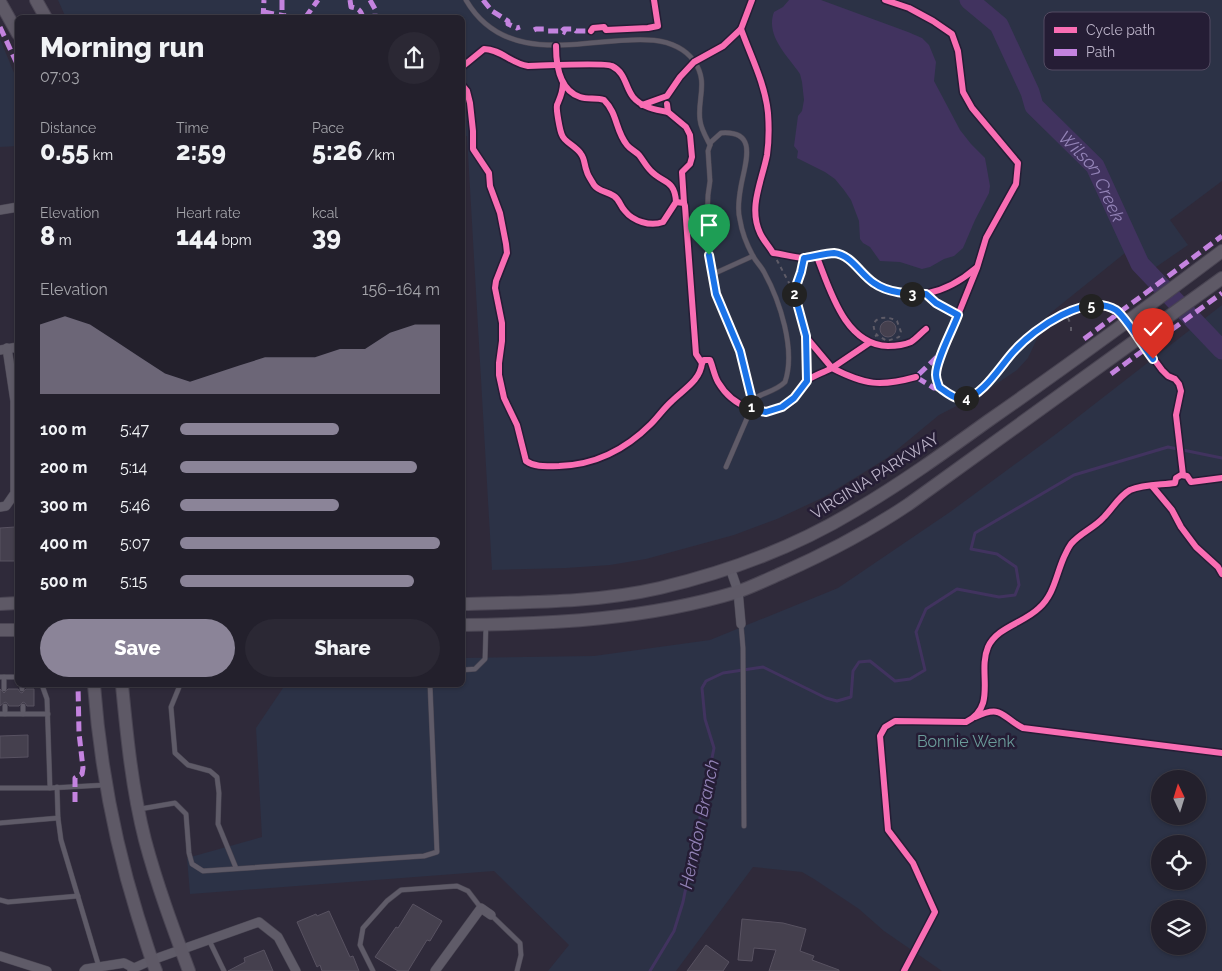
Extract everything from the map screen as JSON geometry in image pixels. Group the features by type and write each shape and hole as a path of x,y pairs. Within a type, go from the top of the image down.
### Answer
{"main road":[{"path":"36,0 44,15"},
{"path":"0,2 15,29"},
{"name":"VIRGINIA PARKWAY","path":"465,604 535,603 608,598 701,578 755,560 783,548 854,512 922,468 1092,348 1222,251"},
{"path":"465,625 530,624 615,617 660,610 738,592 810,561 878,524 1104,365 1222,278"},
{"path":"486,603 486,625"},
{"path":"0,604 15,604"},
{"path":"0,630 15,630"},
{"path":"94,687 105,785 124,872 154,966"},
{"path":"122,687 128,754 145,839 160,893 189,971"}],"street":[{"path":"0,210 15,207"},
{"path":"0,507 6,506 14,496 15,401 3,349"},
{"path":"730,568 738,592 741,624"},
{"path":"435,971 481,908 491,915"},
{"path":"84,971 86,969 99,969 124,963 133,969 154,966 181,950 259,922 278,936 296,971"},
{"path":"0,956 47,971"}],"lane":[{"path":"466,0 472,10 491,27 508,37 531,44 556,46 650,39 668,43 683,50 694,62 700,76 703,89 700,119 702,130 710,144"},
{"path":"726,467 751,409 752,400 740,351 721,310 711,275 707,226 710,181 708,157 710,144 714,138 721,133 728,132 740,135 747,147 746,163 739,196 739,217 753,256 763,270 776,298 787,339 788,366 785,382 780,387 757,396 752,400"},
{"path":"711,275 753,256"},
{"path":"741,624 743,648 744,826"},
{"path":"465,670 475,669 485,659 486,625"},
{"path":"4,689 2,677 15,677"},
{"path":"43,687 47,698 50,788"},
{"path":"179,687 171,706 175,753 188,765 210,771 216,777 220,794 218,824 236,868"},
{"path":"139,809 175,803 186,814 189,853 192,864 203,870 424,856 437,852 430,687"},
{"path":"5,706 2,714 48,714"},
{"path":"23,706 23,714"},
{"path":"0,788 105,785"},
{"path":"57,787 61,840 99,969"},
{"path":"0,823 58,818"},
{"path":"373,971 360,945 363,928 387,901 401,890 457,886 468,891 481,908"},
{"path":"0,900 8,902 78,896"},
{"path":"491,915 520,943 521,955 517,971"},
{"path":"209,940 224,971"}],"path":[{"path":"465,89 470,103 473,149 489,173 490,186 500,212 506,244 507,253 495,288 502,323 502,341 498,363 499,375 504,398 517,425 526,461 536,466 566,466 589,462 613,452 640,434 673,400 698,378 704,360 710,360 722,388 738,403 751,409 766,412 782,407 794,398 807,381 832,368 877,335"},
{"path":"676,202 684,203 685,206 696,354 702,364"},
{"path":"768,246 794,292 806,336 807,381"},
{"path":"772,253 782,254"},
{"path":"794,292 801,272 801,258 825,255"},
{"path":"817,257 831,295 843,317 862,338 882,346 897,346 912,342 926,329"},
{"path":"1058,317 1071,311"},
{"path":"884,317 892,318 900,326 901,332 899,337 893,340 887,341 877,335 874,330 874,324 878,319 884,317"},
{"path":"1068,318 1070,323"},
{"path":"1071,327 1071,332"},
{"path":"806,336 832,368 863,382 880,384 916,377"}],"green space":[{"path":"58,0 1222,0 1222,181 1170,220 1188,245 1143,276 1130,249 1048,315 1028,358 1017,370 986,391 939,415 887,458 824,497 777,519 734,535 646,559 610,565 492,570 467,136 465,136 465,15 65,15"},
{"path":"0,39 15,75 15,146 0,147"},
{"name":"Bonnie Wenk","path":"1222,305 1222,971 942,971 884,931 859,909 802,872 753,867 676,971 548,971 569,945 494,871 190,894 187,858 262,837 256,728 284,687 465,687 465,658 594,656 710,640 838,588 950,512 1056,434"}],"shaded area":[{"path":"789,0 821,0 908,32 922,38 929,45 936,62 934,81 960,130 985,158 990,186 989,193 963,248 954,256 922,269 900,262 880,261 870,247 860,239 859,221 851,200 844,190 835,179 825,172 797,158 798,151 794,146 798,116 802,111 804,100 802,82 800,74 784,53 775,37 772,21 774,12 783,7"}],"building":[{"path":"885,321 891,321 896,326 894,335 885,337 880,332 880,326"},
{"path":"15,527 15,561 0,561 0,528"},
{"path":"0,689 4,693 8,689 18,689 22,693 26,689 34,689 34,706 27,706 23,702 19,706 9,706 5,702 0,706"},
{"path":"28,735 28,757 0,758 0,736"},
{"path":"413,904 442,921 430,941 427,940 408,971 398,971 375,957 396,927 398,928"},
{"path":"329,911 350,957 353,956 359,971 322,971 320,965 317,967 297,922"},
{"path":"742,919 783,923 806,929 800,951 814,956 812,960 839,971 769,971 776,950 754,948 752,961 738,960"},
{"path":"706,945 729,962 723,971 687,971"},
{"path":"264,950 273,971 228,971 245,962 244,958"}],"waterway":[{"name":"Wilson Creek","path":"969,0 999,25 1030,92 1034,106 1095,166 1140,264 1222,350"},
{"name":"Herndon Branch","path":"650,971 674,931 683,902 714,748 705,719 702,688 706,681 723,673 763,667 826,698 837,701 851,697 853,671 859,662 870,661 895,681 910,679 925,670 916,632 926,609 957,589 999,597 1015,595 1019,585 1016,567 997,554 971,549 975,533 1074,475 1168,447 1222,458"}],"marked path":[{"path":"263,15 264,0"},
{"path":"282,0 282,12 284,15"},
{"path":"307,15 318,0"},
{"path":"350,0 351,7 359,10 362,15"},
{"path":"370,0 375,9 375,15"},
{"path":"483,0 492,11 508,21 508,24 517,28 520,27"},
{"path":"264,12 280,15"},
{"path":"0,27 15,60"},
{"path":"534,30 545,29 566,33"},
{"path":"562,31 564,29 574,29 576,31 591,31 594,33"},
{"path":"1084,339 1222,236"},
{"path":"1111,374 1222,293"},
{"path":"939,387 934,388 916,377 940,354"},
{"path":"75,802 75,778 82,774 83,768 79,733 78,687"}],"cycle path":[{"path":"591,31 593,28 604,27 606,30 658,26 654,0"},
{"path":"752,0 741,29 764,91 769,129 767,155 757,194 755,214 760,233 773,253 803,258 838,254 852,262 875,283 888,290 915,295 941,290 965,277 976,268"},
{"path":"885,0 909,8 952,34 958,51 963,92 972,108 1018,163 1016,184 986,238 977,268 941,353 936,375 939,387 956,398 970,397 985,386 1015,349 1048,322 1077,309 1092,306 1111,308 1123,317 1162,370 1179,384 1181,391 1176,415 1183,475"},
{"path":"642,105 667,96 680,77 694,62 723,46 741,29"},
{"path":"556,46 560,76 567,89 580,97 604,100 609,105 620,134 627,145 639,155 655,175 671,185 676,202 663,222 653,224 637,220 628,215 616,198 594,185 579,151 565,140 561,133 557,105 563,83"},
{"path":"465,65 484,49 495,51 522,65 528,66 585,64 612,66 620,72 630,93 636,100 649,108 668,112"},
{"path":"465,89 470,103 473,149 489,173 490,186 500,213 506,244 507,253 495,288 502,323 499,375 504,398 517,425 526,461 542,466 572,465 597,459 620,448 641,433 695,380 702,363"},
{"path":"667,104 668,112 686,127 690,135 692,157 690,164 682,172 684,203"},
{"path":"676,202 684,203 685,206 696,354 702,363 704,360 710,360 715,377 731,398 749,408 768,411 778,409 788,404 808,380 832,368 854,378 873,383 892,382 916,377"},
{"path":"817,257 841,314 861,336 873,343 897,346 911,342 926,329"},
{"path":"804,258 794,292 806,337 832,368 869,343"},
{"path":"904,971 935,912 913,863 888,830 880,736 885,727 895,721 966,722 976,715 984,698 985,657 992,640 1004,630 1026,618 1044,603 1071,544 1099,522 1119,499 1130,490 1152,485 1175,483 1176,478 1181,475 1187,476 1191,482 1222,478"},
{"path":"1152,486 1172,510 1181,527 1196,547 1218,567 1222,574"},
{"path":"975,717 984,713 997,712 1023,728 1222,753"}],"route":[{"path":"709,255 711,275 721,310 740,351 752,400 751,409 766,412 782,407 800,392 807,381 806,336 794,292 804,258 833,253 843,256 858,266 874,283 890,290 908,294 926,294 947,311 958,315 946,346 941,353 936,375 939,387 956,398 965,399 980,390 1000,370 1015,350 1043,325 1066,313 1085,307 1103,306 1117,311 1153,359"}]}
